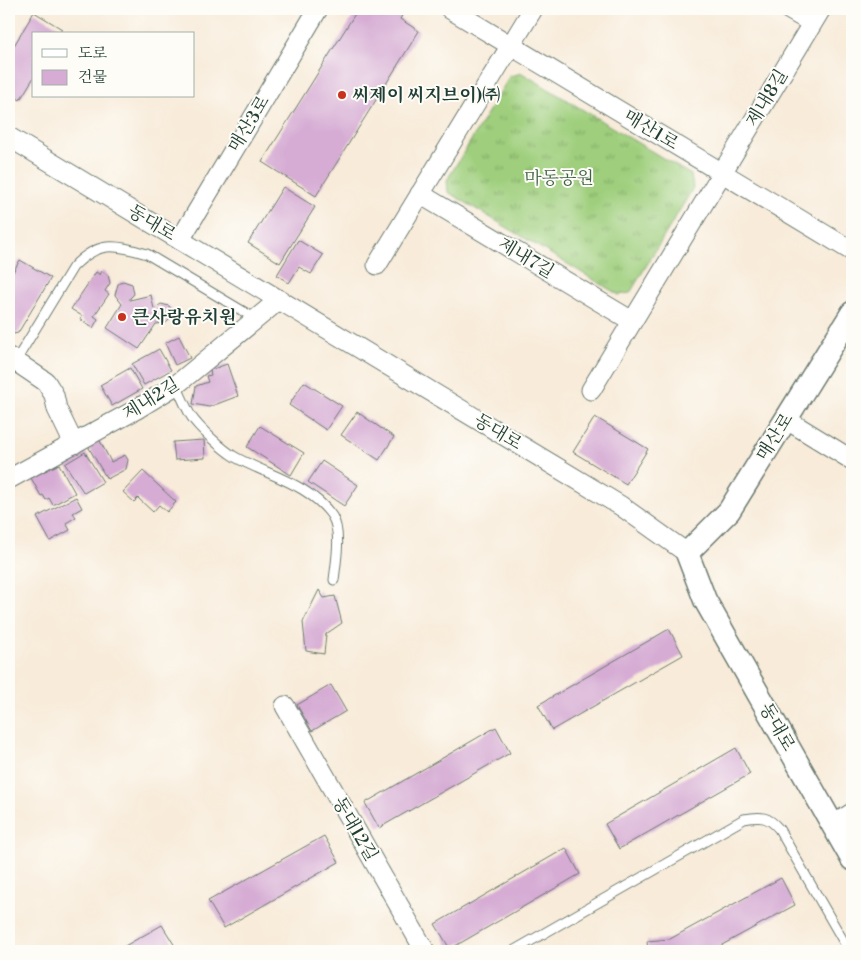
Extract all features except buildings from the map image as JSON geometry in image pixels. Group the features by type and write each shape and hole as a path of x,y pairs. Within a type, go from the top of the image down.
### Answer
{"street":[{"name":"매산3로","path":"180,240 318,9"},
{"name":"매산1로","path":"450,9 852,251"},
{"path":"377,265 533,9"},
{"name":"제내8길","path":"721,172 817,16 788,9"},
{"name":"동대로","path":"9,137 621,506 687,554 705,600 852,859"},
{"path":"591,390 721,172"},
{"name":"제내7길","path":"420,194 632,321"},
{"name":"제내2길","path":"9,479 137,409 176,384 279,300"},
{"name":"매산로","path":"687,554 729,511 852,313"},
{"path":"11,364 46,382 54,395 57,409 74,444"},
{"path":"787,420 852,460"},
{"name":"동대12길","path":"286,706 425,951"},
{"path":"833,825 852,813"}],"lane":[{"path":"11,364 73,266 85,254 97,248 130,249 147,254 256,320"},
{"path":"176,384 191,416 212,439 233,456 295,485 314,498 332,517 338,536 334,580"},
{"path":"513,951 744,819 757,817 772,820 779,829 849,951"}],"green space":[{"name":"마동공원","path":"522,73 691,175 693,188 630,293 619,295 448,192 447,180 510,76"}],"place":[{"name":"씨제이 씨지브이)㈜","path":"342,95"},
{"name":"큰사랑유치원","path":"122,317"}]}
